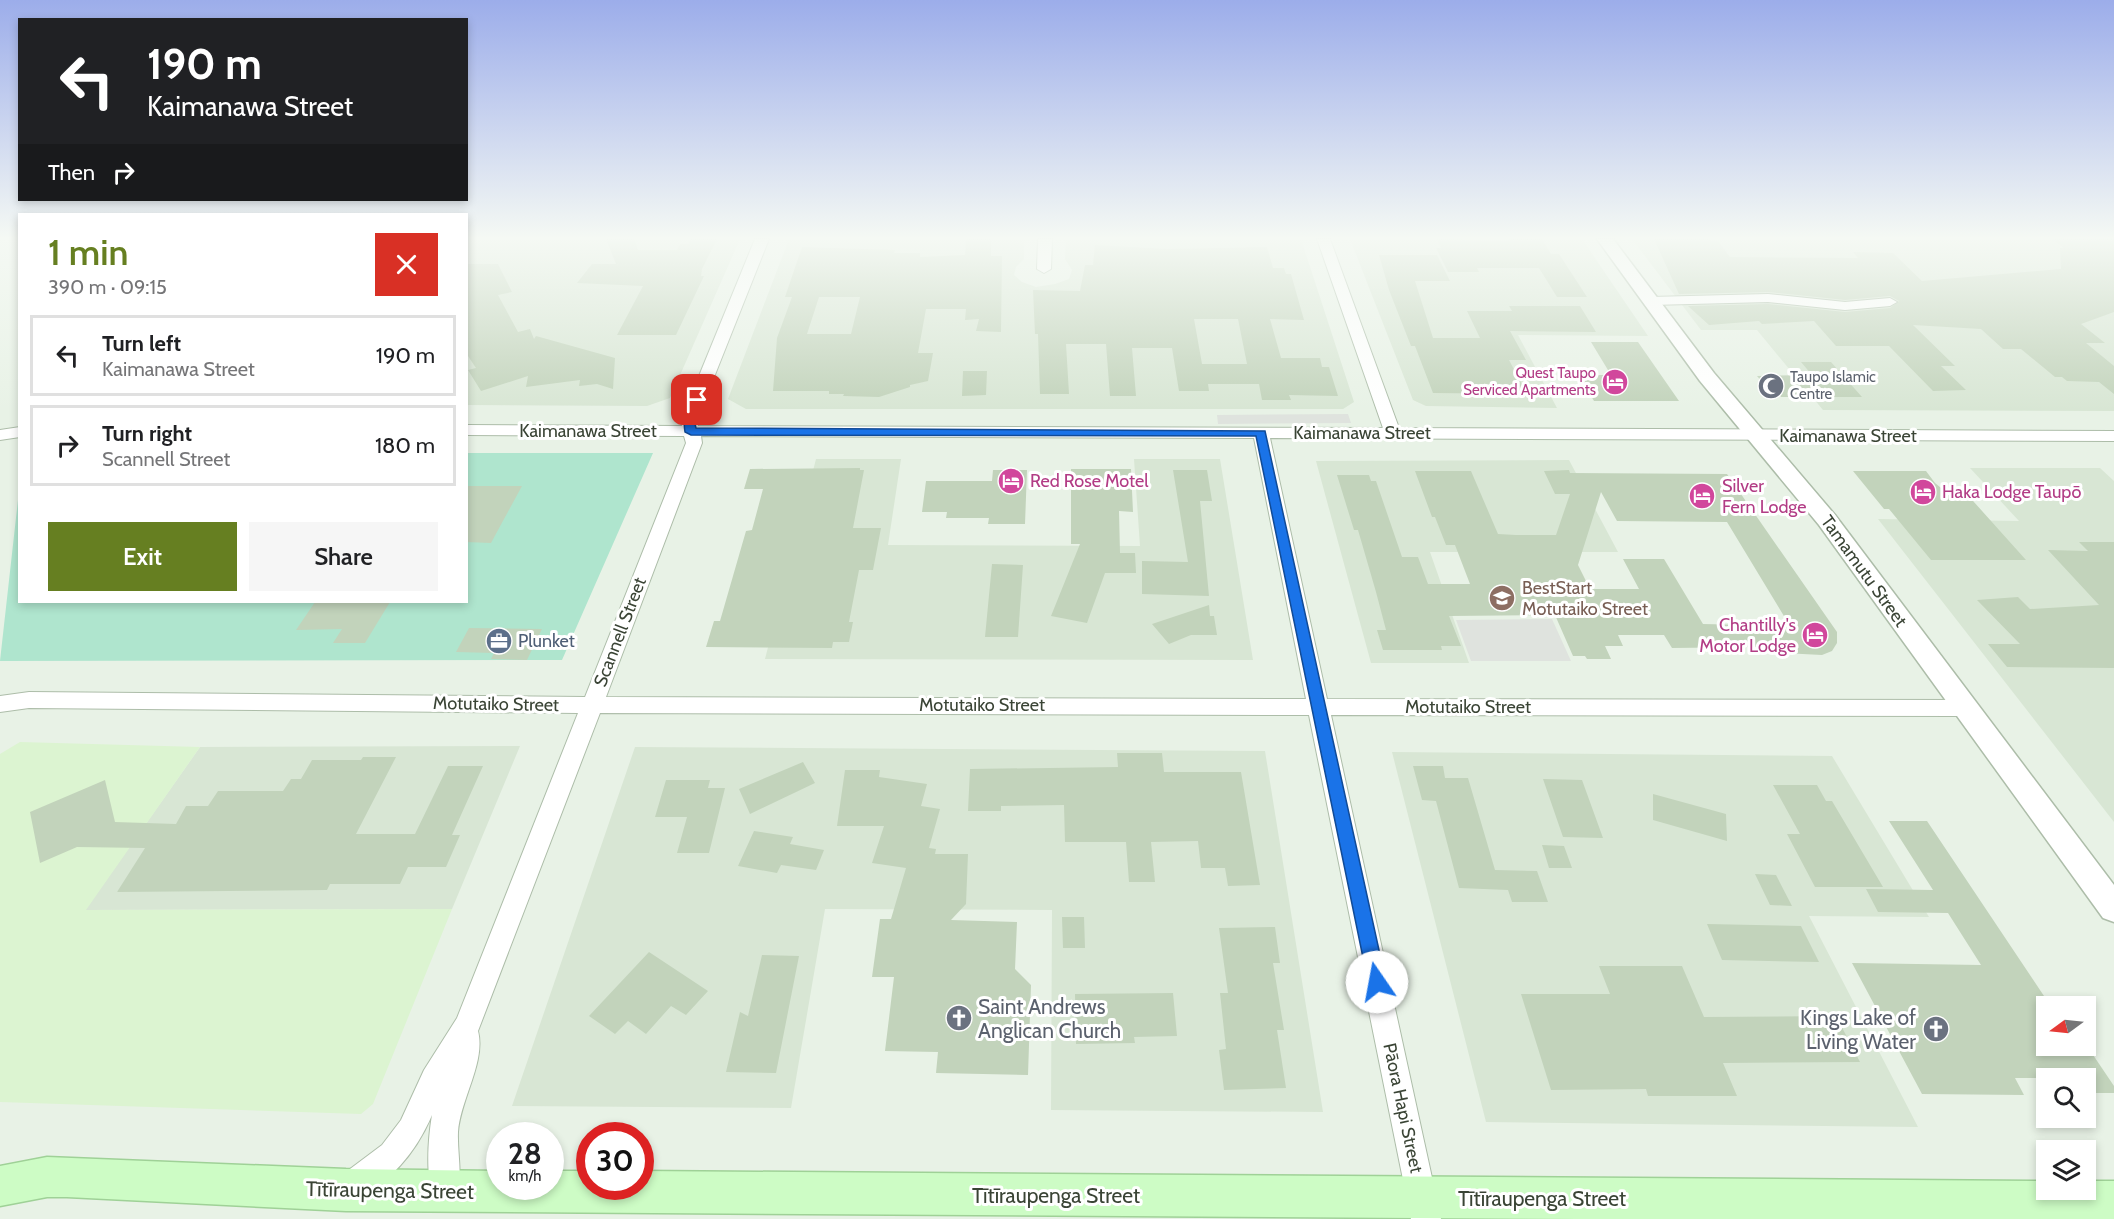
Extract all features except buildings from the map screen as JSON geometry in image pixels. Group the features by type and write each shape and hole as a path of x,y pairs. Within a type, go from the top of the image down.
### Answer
{"main road":[{"name":"Tītīraupenga Street","path":"0,1186 47,1177 67,1177 346,1190 1424,1208 2114,1202"}],"street":[{"name":"Scannell Street","path":"346,1190 392,1155 411,1130 434,1080 467,1026 694,443 688,420 739,296"},
{"path":"1344,296 1393,434"},
{"name":"Tamamutu Street","path":"1647,296 1707,377 1827,520 2114,909"},
{"path":"1651,301 1776,298 1845,306 1890,302"},
{"name":"Kaimanawa Street","path":"468,430 2112,438"},
{"path":"0,435 18,432"},
{"name":"Pāora Hapi Street","path":"1261,433 1424,1208"},
{"name":"Motutaiko Street","path":"0,704 29,700 592,705 1965,708"},
{"name":"Scannell Street","path":"445,1191 444,1131 448,1106 460,1078 467,1026"}],"shaded area":[{"path":"468,296 715,296 670,398 647,406 468,405"},
{"path":"767,296 1319,296 1354,402 1343,409 746,409 728,399"},
{"path":"1372,296 1621,296 1648,336 1518,335 1557,408 1426,406 1413,400"},
{"path":"1675,296 2114,296 2114,411 1823,410 1757,330 1701,330"},
{"path":"1348,414 1351,423 1218,424 1217,415"},
{"path":"468,453 653,453 562,660 0,661 18,500 18,603 468,603"},
{"path":"816,459 901,459 888,545 1140,546 1134,459 1220,459 1253,660 765,659"},
{"path":"1569,460 1618,552 1430,552 1469,663 1371,663 1316,461"},
{"path":"1970,468 2100,468 2114,481 2114,822 1878,519 2019,521"},
{"path":"1552,619 1571,661 1471,661 1456,620"},
{"path":"20,742 200,747 86,910 452,909 373,1104 361,1114 0,1102 0,754"},
{"path":"520,746 452,909 85,910 200,747"},
{"path":"635,747 1265,751 1323,1112 1051,1110 1052,910 825,909 791,1108 512,1106"},
{"path":"1392,752 1832,756 1929,917 1809,916 1918,1127 1486,1122"}],"place":[{"name":"Quest Taupo Serviced Apartments","path":"1615,382"},
{"name":"Taupo Islamic Centre","path":"1771,386"},
{"name":"Red Rose Motel","path":"1011,481"},
{"name":"Haka Lodge Taupō","path":"1923,492"},
{"name":"Silver Fern Lodge","path":"1702,496"},
{"name":"BestStart Motutaiko Street","path":"1502,598"},
{"name":"Chantilly's Motor Lodge","path":"1815,635"},
{"name":"Plunket","path":"499,641"},
{"name":"Saint Andrews Anglican Church","path":"959,1018"},
{"name":"Kings Lake of Living Water","path":"1936,1029"}],"route":[{"path":"697,400 688,420 691,432 1261,433 1377,982"}]}
